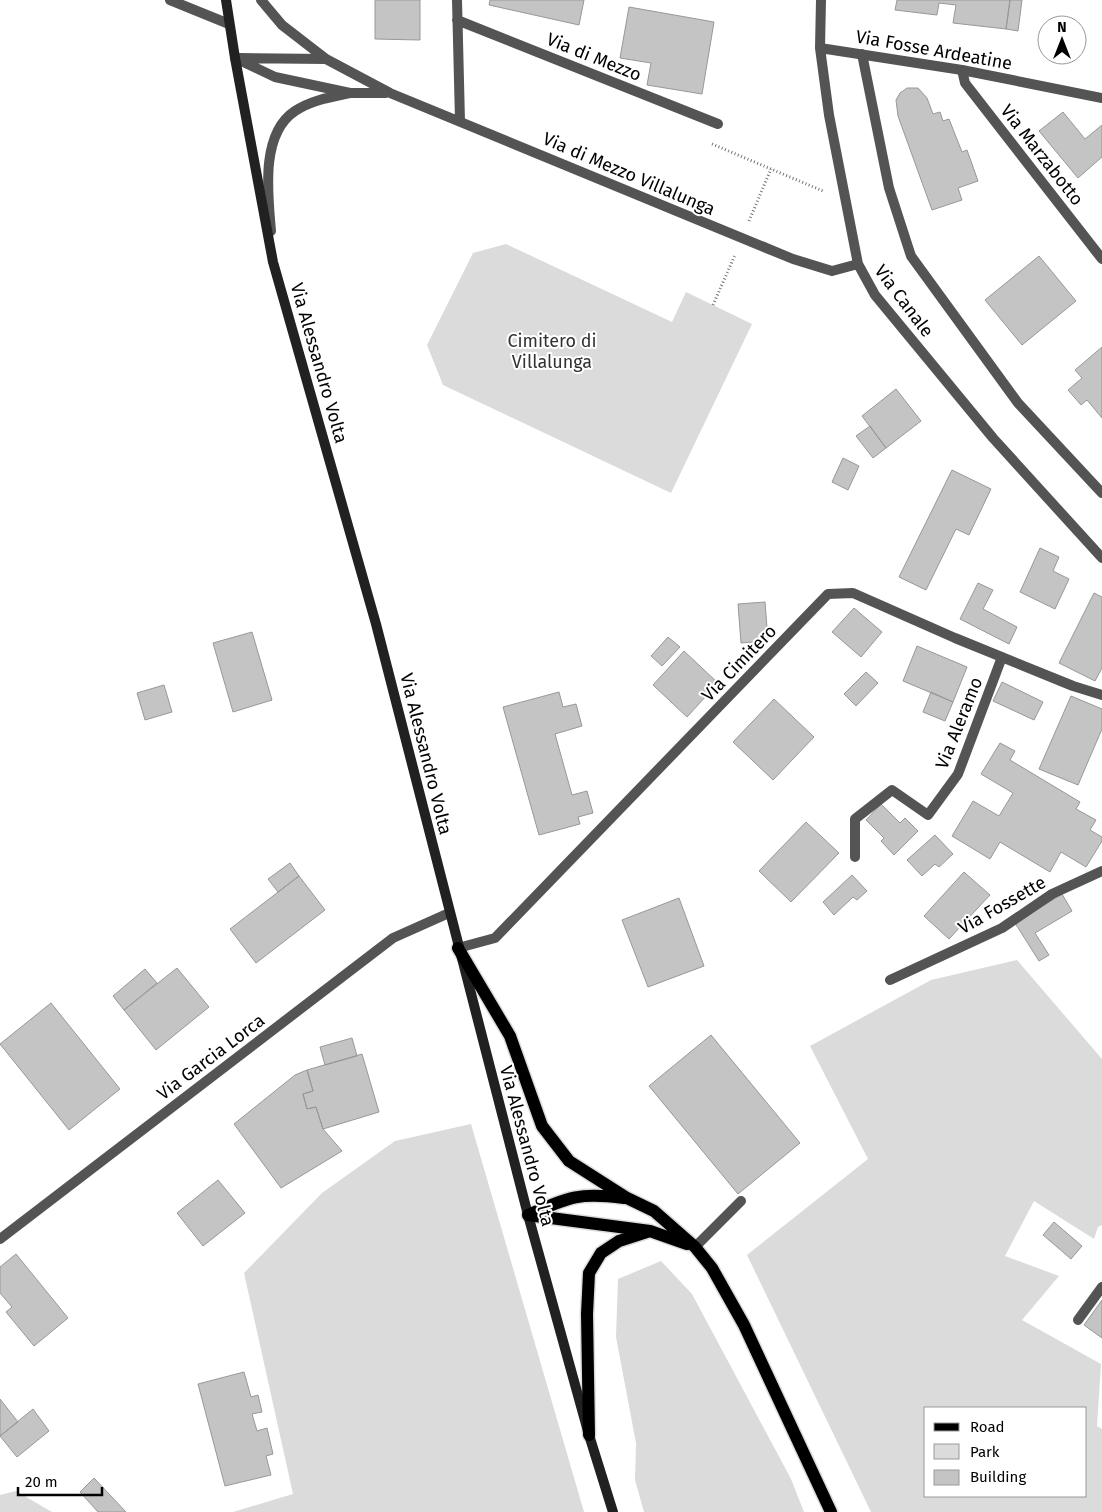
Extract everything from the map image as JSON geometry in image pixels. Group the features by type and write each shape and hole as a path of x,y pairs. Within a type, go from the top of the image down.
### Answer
{"main road":[{"name":"Via Alessandro Volta","path":"226,0 273,262 376,624 528,1215 588,1435 613,1512"},
{"path":"458,948 510,1036 542,1126 568,1161 628,1198 654,1211 695,1247 712,1268 744,1325 831,1512"},
{"path":"528,1215 567,1198 593,1194 628,1198"},
{"path":"528,1215 650,1231 695,1247"},
{"path":"588,1435 587,1314 589,1274 600,1253 619,1241 650,1231"}],"street":[{"path":"170,0 229,24"},
{"path":"261,0 282,26 326,59 390,93"},
{"path":"457,0 460,121"},
{"name":"Via Canale","path":"821,0 820,48 829,115 858,264 875,295 993,438 1102,558"},
{"name":"Via di Mezzo","path":"457,20 718,124"},
{"name":"Via Fosse Ardeatine","path":"820,48 962,70 1102,98"},
{"name":"Via Canale","path":"862,54 889,188 911,256 1018,403 1102,493"},
{"path":"235,58 326,59"},
{"path":"235,58 275,77 350,92 390,93"},
{"name":"Via Marzabotto","path":"962,70 965,83 1102,259"},
{"path":"273,262 267,184 274,136 294,112 318,99 350,92"},
{"name":"Via di Mezzo Villalunga","path":"390,93 793,259 832,271 858,264"},
{"name":"Via Cimitero","path":"458,948 495,938 828,594 853,593 1002,657 1073,686 1102,695"},
{"name":"Via Aleramo","path":"854,857 855,819 892,790 928,815 958,774 1002,657"},
{"name":"Via Fossette","path":"890,980 1002,928 1052,894 1102,871"},
{"name":"Via Garcia Lorca","path":"0,1239 393,938 449,913"},
{"path":"695,1247 741,1201"},
{"path":"1078,1320 1102,1287"}],"green space":[{"name":"Cimitero di Villalunga","path":"506,244 672,322 686,292 752,324 671,493 443,385 427,345 473,253"},
{"path":"1017,960 1102,1059 1102,1225 1098,1227 1094,1239 1034,1201 1005,1256 1059,1276 1022,1320 1101,1364 1097,1426 1102,1429 1102,1512 871,1512 747,1255 868,1159 810,1046 931,980"},
{"path":"471,1124 584,1512 233,1512 293,1494 244,1273 322,1193 395,1141"},
{"path":"661,1261 692,1294 791,1479 804,1512 644,1512 635,1480 636,1443 616,1337 618,1279"},
{"path":"16,1491 52,1512 0,1512 0,1495"}],"building":[{"path":"375,0 420,0 420,40 375,39"},
{"path":"490,0 584,0 579,25 489,5"},
{"path":"897,0 1010,0 1006,29 953,23 956,5 939,3 937,15 895,10"},
{"path":"1010,0 1022,0 1018,31 1006,29"},
{"path":"629,7 714,22 702,94 647,85 651,63 620,58"},
{"path":"907,88 918,88 927,98 933,114 940,112 943,121 949,119 962,152 967,150 978,181 958,188 962,200 932,210 898,116 896,100 900,93"},
{"path":"1063,112 1085,139 1102,125 1102,157 1078,178 1039,131"},
{"path":"1039,256 1076,301 1022,345 985,300"},
{"path":"1102,347 1102,418 1087,400 1081,405 1068,390 1082,378 1075,370"},
{"path":"896,389 921,421 886,448 862,416"},
{"path":"870,426 886,448 873,458 856,436"},
{"path":"843,458 859,466 848,490 832,482"},
{"path":"952,470 991,489 969,535 956,529 926,590 899,577"},
{"path":"1040,548 1059,557 1053,571 1069,579 1055,609 1020,592"},
{"path":"978,583 993,590 983,609 1017,627 1009,644 960,619"},
{"path":"1094,593 1102,597 1102,668 1095,681 1059,663"},
{"path":"765,602 768,641 741,643 738,604"},
{"path":"854,608 882,632 861,657 832,632"},
{"path":"252,632 272,700 233,712 213,643"},
{"path":"668,637 680,647 662,666 651,656"},
{"path":"917,646 967,667 953,702 903,681"},
{"path":"684,651 718,683 687,717 653,685"},
{"path":"866,672 878,683 856,706 844,694"},
{"path":"1002,682 1043,702 1034,720 993,701"},
{"path":"164,685 172,712 145,720 137,693"},
{"path":"559,692 563,707 576,704 582,726 555,734 572,795 587,791 593,813 578,817 580,824 539,835 503,707"},
{"path":"931,692 953,702 945,721 923,712"},
{"path":"1071,696 1102,709 1102,729 1078,785 1039,769"},
{"path":"774,699 814,737 773,780 733,742"},
{"path":"1000,743 1015,751 1010,760 1080,802 1076,809 1096,820 1090,830 1102,837 1102,841 1086,867 1061,852 1050,872 1000,842 990,859 952,836 973,801 999,816 1013,793 981,774"},
{"path":"881,804 900,823 905,818 918,831 894,855 881,841 884,838 866,820"},
{"path":"806,822 839,853 791,902 759,871"},
{"path":"935,835 953,854 939,867 935,864 922,876 907,860"},
{"path":"290,863 299,876 278,892 268,879"},
{"path":"964,872 990,895 949,939 924,916"},
{"path":"852,875 867,891 857,900 853,897 834,915 823,902"},
{"path":"299,876 325,910 256,963 230,929"},
{"path":"1062,894 1072,911 1035,933 1049,955 1039,961 1015,923"},
{"path":"679,898 704,966 648,987 622,920"},
{"path":"177,968 209,1007 156,1050 124,1010"},
{"path":"145,969 157,983 124,1010 113,996"},
{"path":"51,1003 120,1089 69,1130 0,1044"},
{"path":"711,1035 800,1143 738,1194 649,1086"},
{"path":"352,1038 357,1056 325,1065 320,1047"},
{"path":"362,1054 379,1112 323,1129 316,1107 307,1109 303,1094 313,1091 307,1070"},
{"path":"307,1070 313,1091 303,1094 307,1109 316,1107 323,1129 342,1151 281,1188 234,1124 295,1075"},
{"path":"218,1180 245,1213 203,1246 177,1213"},
{"path":"1054,1222 1082,1246 1071,1259 1043,1235"},
{"path":"16,1254 68,1318 34,1346 6,1312 12,1307 0,1293 0,1267"},
{"path":"1102,1300 1102,1338 1084,1325"},
{"path":"244,1372 251,1397 258,1395 262,1412 252,1414 257,1431 267,1428 273,1454 266,1456 271,1475 225,1486 198,1384"},
{"path":"0,1399 18,1422 0,1436"},
{"path":"33,1409 49,1431 17,1457 0,1436"},
{"path":"94,1478 126,1512 98,1512 80,1492"}]}
